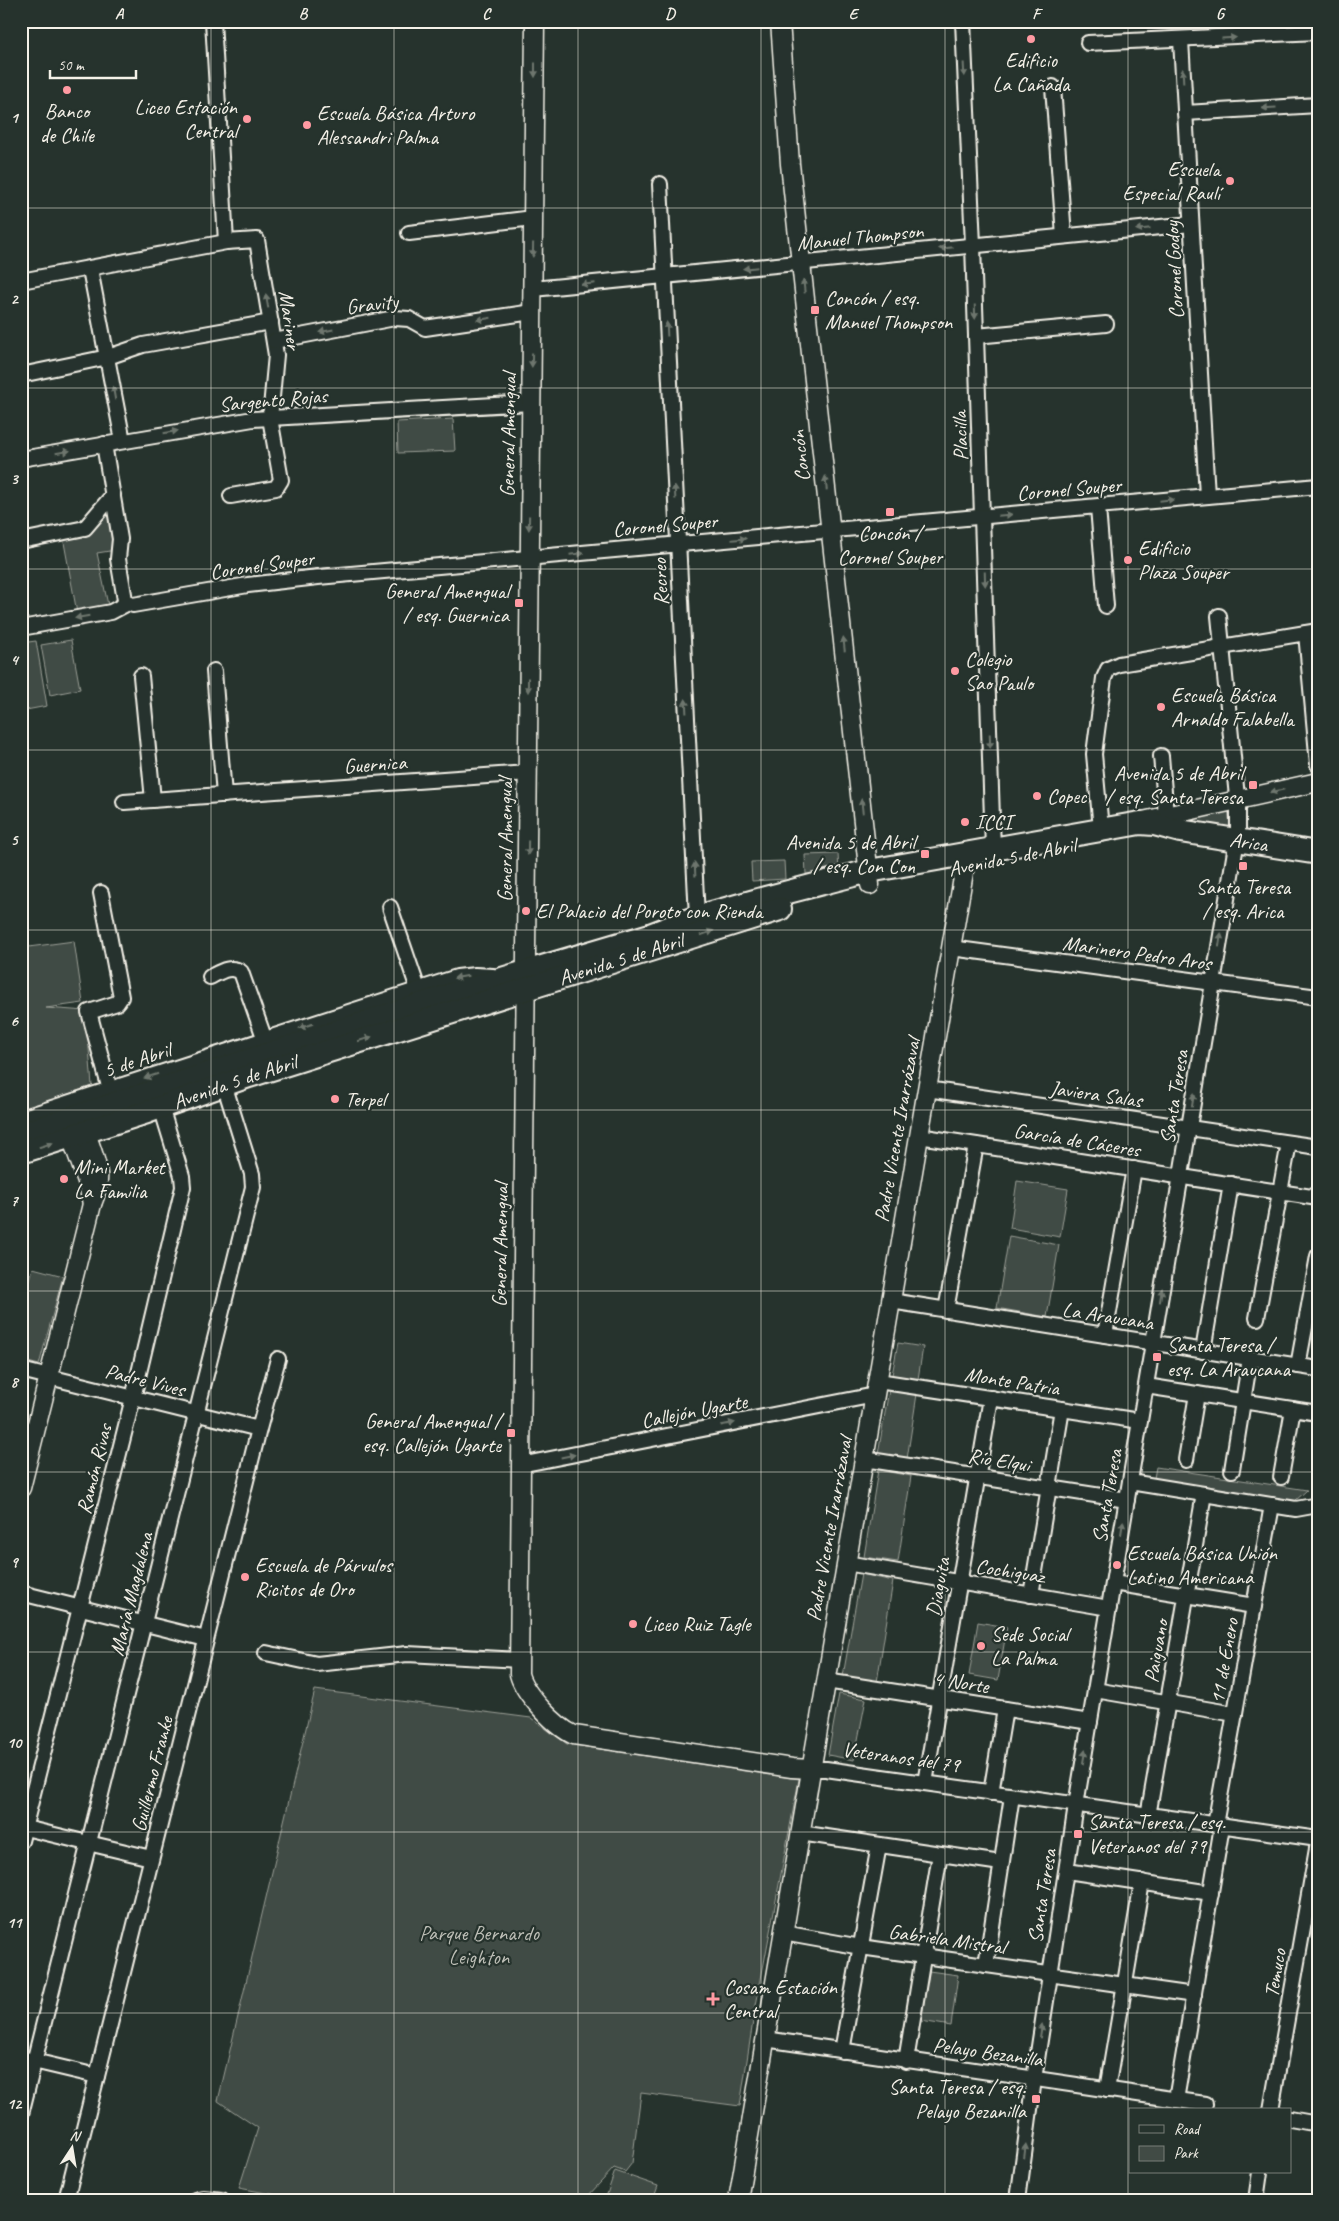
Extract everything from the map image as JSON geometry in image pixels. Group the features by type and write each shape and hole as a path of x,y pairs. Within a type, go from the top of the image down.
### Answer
{"main road":[{"name":"Avenida 5 de Abril","path":"21,1134 79,1128 161,1107 697,918 765,898 870,878 994,849 1100,829 1128,825 1173,823"},
{"name":"Avenida 5 de Abril","path":"21,1152 79,1128 147,1092 521,979 782,908 870,878 965,866 1117,836 1166,834 1173,823"},
{"name":"Arica","path":"1173,823 1237,840 1318,853"}],"street":[{"path":"24,280 226,242 213,21"},
{"name":"General Amengual","path":"519,1660 521,979 528,774 535,21"},
{"name":"Concón","path":"780,21 787,131 870,878"},
{"name":"Placilla","path":"962,21 973,245 994,849"},
{"path":"1088,43 1318,32"},
{"name":"Coronel Godoy","path":"1180,40 1207,496"},
{"path":"1053,87 1064,236"},
{"path":"1185,113 1318,105"},
{"name":"Recreo","path":"660,184 697,918"},
{"path":"409,233 533,218"},
{"name":"Manuel Thompson","path":"533,289 1191,224"},
{"name":"Mariner","path":"226,242 257,240 276,355 270,418 281,480 279,486 272,490 231,496"},
{"path":"90,269 123,441"},
{"name":"Gravity","path":"274,341 395,318 409,319 421,327 428,328 532,312"},
{"path":"21,375 108,357 143,344 271,322"},
{"path":"976,336 1106,324"},
{"name":"Sargento Rojas","path":"21,459 254,419 531,403"},
{"path":"104,444 120,539 118,559 128,604"},
{"name":"Coronel Souper","path":"21,628 111,612 128,604 133,605 240,586 318,577 1318,486"},
{"path":"21,541 85,528 113,495"},
{"path":"1098,507 1106,606"},
{"path":"1219,616 1237,800"},
{"path":"1100,829 1094,754 1104,678 1108,669 1119,664 1312,632 1318,765"},
{"path":"214,671 224,795"},
{"path":"141,676 153,800"},
{"path":"1160,756 1173,823"},
{"name":"Guernica","path":"124,802 528,774"},
{"name":"Avenida 5 de Abril","path":"1173,823 1237,800 1318,782"},
{"name":"Santa Teresa","path":"1018,2200 1034,2079 1076,1805 1237,840 1239,820 1237,800"},
{"name":"Padre Vicente Irarrázaval","path":"738,2200 965,866"},
{"path":"101,893 121,997 117,1003 89,1012 110,1090"},
{"path":"390,907 418,989"},
{"name":"Marinero Pedro Aros","path":"951,948 1318,997"},
{"path":"210,977 229,968 236,968 241,972 265,1040"},
{"name":"5 de Abril","path":"21,1118 418,989 467,976 521,979"},
{"name":"María Magdalena","path":"21,2114 28,2060 89,1843 253,1187 252,1174 224,1084"},
{"name":"Javiera Salas","path":"927,1088 1318,1147"},
{"name":"Ramón Rivas","path":"22,1832 133,1398 183,1188 182,1176 161,1107"},
{"path":"21,1488 92,1204 79,1128"},
{"name":"García de Cáceres","path":"919,1136 1318,1198"},
{"path":"1257,1318 1289,1143"},
{"path":"946,1310 976,1145"},
{"path":"1105,1335 1134,1169"},
{"path":"1203,1351 1231,1184"},
{"path":"1298,1366 1318,1256"},
{"name":"La Araucana","path":"891,1301 1318,1369"},
{"path":"1232,1470 1250,1358"},
{"name":"Guillermo Franke","path":"66,2200 258,1429 278,1359"},
{"name":"Padre Vives","path":"21,1370 258,1429"},
{"path":"1146,1386 1318,1413"},
{"name":"Callejón Ugarte","path":"520,1465 876,1388"},
{"name":"Monte Patria","path":"876,1388 991,1398 1140,1421"},
{"path":"1186,1460 1197,1394"},
{"name":"Diaguita","path":"925,1783 991,1398"},
{"path":"1031,1595 1062,1409"},
{"path":"1281,1478 1292,1409"},
{"name":"Río Elqui","path":"864,1459 1127,1500"},
{"path":"1130,1482 1296,1508 1318,1505"},
{"name":"Paiguano","path":"1148,1816 1204,1494"},
{"name":"11 de Enero","path":"1176,2100 1211,1892 1235,1714 1272,1505"},
{"name":"Cochiguaz","path":"846,1563 1109,1608"},
{"path":"1113,1583 1254,1606"},
{"path":"21,1593 206,1639"},
{"path":"266,1653 317,1664 407,1654 519,1660"},
{"name":"Veteranos del 79","path":"519,1660 519,1674 524,1687 554,1722 574,1735 797,1768 826,1769 1318,1839"},
{"name":"4 Norte","path":"826,1682 1090,1722"},
{"path":"1095,1690 1235,1714"},
{"path":"991,1793 1005,1709"},
{"path":"986,1965 1012,1796"},
{"path":"22,1832 89,1843 151,1858"},
{"path":"800,1833 1001,1862"},
{"name":"Temuco","path":"1271,2108 1318,1843"},
{"path":"842,2051 879,1845"},
{"path":"906,2060 940,1854"},
{"path":"1066,1872 1211,1892"},
{"path":"1107,2090 1142,1882"},
{"name":"Gabriela Mistral","path":"783,1933 923,1956 1194,1995"},
{"name":"Pelayo Bezanilla","path":"765,2039 1205,2104"},
{"path":"28,2060 97,2076"},
{"path":"1292,2120 1318,2124"},
{"path":"1256,2200 1260,2174"},
{"path":"195,2200 203,2198 222,2200"}],"green space":[{"path":"453,419 455,451 398,453 397,422"},
{"path":"110,510 116,550 97,553 108,605 77,613 63,537 91,532"},
{"path":"71,640 80,689 50,695 41,645"},
{"path":"36,641 47,706 21,711 21,643"},
{"path":"1228,807 1230,827 1171,819"},
{"path":"838,854 839,872 806,874 805,855"},
{"path":"784,861 785,879 752,881 751,862"},
{"path":"74,941 83,1003 46,1008 86,1011 92,1086 21,1110 21,1007 26,1007 21,972 21,948"},
{"path":"1017,1181 1068,1189 1060,1237 1010,1228"},
{"path":"1009,1236 1059,1245 1047,1317 997,1308"},
{"path":"33,1268 63,1276 39,1365 21,1360 21,1285 28,1287"},
{"path":"898,1343 923,1347 918,1379 892,1375"},
{"path":"889,1390 917,1394 907,1459 878,1454"},
{"path":"1156,1467 1307,1490 1295,1501 1154,1478"},
{"path":"878,1470 911,1476 898,1562 864,1557"},
{"path":"861,1574 893,1581 877,1682 843,1676"},
{"path":"978,1622 1007,1627 998,1680 969,1675"},
{"name":"Parque Bernardo Leighton","path":"315,1690 531,1718 567,1744 799,1779 753,2021 740,2106 641,2093 632,2163 625,2172 614,2168 587,2197 587,2200 304,2200 239,2188 258,2128 218,2101"},
{"path":"839,1694 866,1699 854,1760 828,1755"},
{"path":"929,1971 958,1975 951,2026 921,2021"},
{"path":"615,2171 658,2186 653,2200 605,2200"}],"place":[{"name":"Edificio La Cañada","path":"1031,39"},
{"name":"Banco de Chile","path":"67,90"},
{"name":"Liceo Estación Central","path":"247,119"},
{"name":"Escuela Básica Arturo Alessandri Palma","path":"307,125"},
{"name":"Escuela Especial Raulí","path":"1230,181"},
{"name":"Concón / esq. Manuel Thompson","path":"815,310"},
{"name":"Concón / Coronel Souper","path":"890,512"},
{"name":"Edificio Plaza Souper","path":"1128,560"},
{"name":"General Amengual / esq. Guernica","path":"519,603"},
{"name":"Colegio Sao Paulo","path":"955,671"},
{"name":"Escuela Básica Arnaldo Falabella","path":"1161,707"},
{"name":"Avenida 5 de Abril / esq. Santa Teresa","path":"1253,785"},
{"name":"Copec","path":"1037,796"},
{"name":"ICCI","path":"965,822"},
{"name":"Avenida 5 de Abril / esq. Con Con","path":"925,854"},
{"name":"Santa Teresa / esq. Arica","path":"1243,866"},
{"name":"El Palacio del Poroto con Rienda","path":"526,911"},
{"name":"Terpel","path":"335,1099"},
{"name":"Mini Market La Familia","path":"64,1179"},
{"name":"Santa Teresa / esq. La Araucana","path":"1157,1357"},
{"name":"General Amengual / esq. Callejón Ugarte","path":"511,1433"},
{"name":"Escuela Básica Unión Latino Americana","path":"1117,1565"},
{"name":"Escuela de Párvulos Ricitos de Oro","path":"245,1577"},
{"name":"Liceo Ruiz Tagle","path":"633,1624"},
{"name":"Sede Social La Palma","path":"981,1646"},
{"name":"Santa Teresa / esq. Veteranos del 79","path":"1078,1834"},
{"name":"Cosam Estación Central","path":"713,1999"},
{"name":"Santa Teresa / esq. Pelayo Bezanilla","path":"1036,2099"}]}
